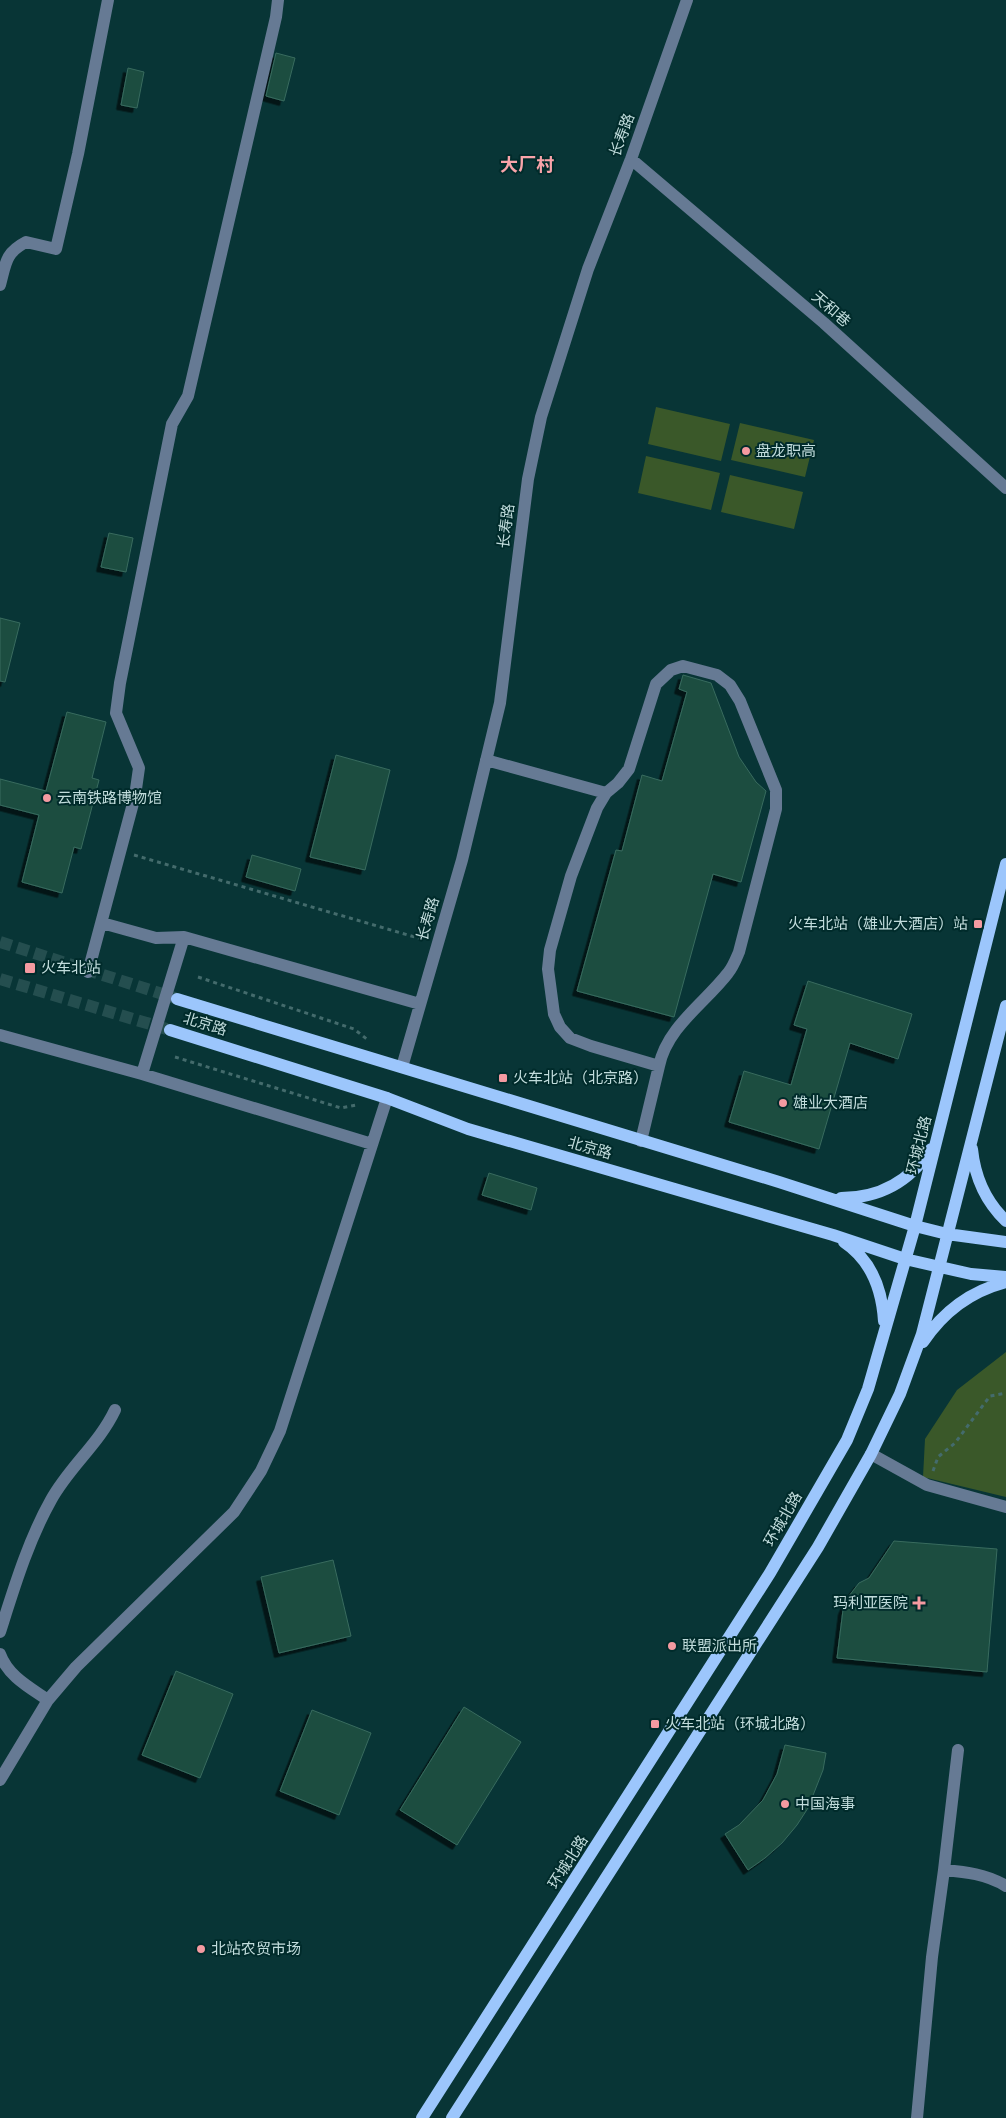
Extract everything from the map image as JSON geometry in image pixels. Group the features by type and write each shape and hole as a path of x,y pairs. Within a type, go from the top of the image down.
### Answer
{"main road":[{"name":"环城北路","path":"422,2118 775,1565 847,1440 868,1389 915,1226 1006,864"},
{"name":"北京路","path":"177,999 832,1198 915,1226 947,1234 1006,1242"},
{"path":"452,2118 818,1547 872,1454 900,1394 922,1334 1006,1006"},
{"name":"北京路","path":"170,1030 387,1098 468,1129 833,1235 905,1259 970,1274 1006,1277"},
{"path":"974,1134 973,1161 981,1187 987,1200 1006,1222"},
{"path":"832,1198 864,1196 891,1188 908,1176 923,1160 938,1135"},
{"path":"833,1235 858,1254 875,1279 883,1306 884,1334"},
{"path":"910,1366 931,1330 943,1316 972,1295 1006,1282"}],"street":[{"path":"0,284 3,258 13,249 26,242 56,250 78,154 108,0"},
{"path":"88,972 135,796 139,768 116,713 120,683 172,424 188,396 276,17 278,0"},
{"name":"长寿路","path":"402,1068 462,860 500,703 528,479 541,417 588,269 631,159 687,0"},
{"name":"天和巷","path":"631,159 824,323 1006,488"},
{"path":"641,1141 659,1066 674,1033 729,972 739,952 776,809 776,790 740,701 730,685 717,675 683,666 672,670 656,684 629,769 618,784 606,793 597,808 571,876 550,950 548,969 554,1014 560,1027 570,1038 659,1066"},
{"path":"486,760 606,793"},
{"path":"102,923 156,938 184,937 420,1004"},
{"path":"142,1074 184,937"},
{"path":"0,1035 142,1074 372,1144"},
{"path":"0,1780 48,1700 76,1667 234,1512 261,1471 280,1431 387,1098"},
{"path":"0,1632 27,1554 51,1500 78,1460 107,1428 115,1410"},
{"path":"872,1454 927,1485 1006,1508"},
{"path":"0,1654 4,1666 10,1672 48,1700"},
{"path":"917,2118 932,1957 958,1750"},
{"path":"944,1870 973,1872 995,1879 1006,1886"}],"path":[{"path":"121,851 438,944"},
{"path":"198,977 354,1029 374,1045"},
{"path":"175,1057 341,1108 360,1104"},
{"path":"927,1485 938,1457 955,1443 990,1396 1006,1393"}],"green space":[{"path":"656,407 730,424 721,461 648,444"},
{"path":"740,423 814,440 805,477 731,460"},
{"path":"646,456 720,473 711,510 638,493"},
{"path":"730,475 803,492 794,529 721,512"},
{"path":"1006,1352 1006,1497 923,1477 925,1439 957,1390"}],"building":[{"path":"276,53 295,58 284,101 266,96"},
{"path":"128,68 144,72 137,108 121,105"},
{"path":"109,533 133,538 126,572 101,567"},
{"path":"0,618 20,623 5,682 0,681"},
{"path":"683,675 711,683 739,757 756,782 766,791 741,882 713,874 674,1017 577,991 616,850 622,851 642,775 662,781 687,692 679,689"},
{"name":"云南铁路博物馆","path":"67,712 106,722 92,778 99,780 81,849 74,847 62,893 22,882 39,815 0,805 0,779 46,791"},
{"path":"336,755 390,770 365,870 310,857"},
{"path":"252,855 301,869 295,891 246,877"},
{"path":"808,981 912,1014 898,1059 850,1043 819,1149 729,1122 744,1071 791,1085 807,1029 794,1025"},
{"path":"489,1173 537,1188 531,1210 482,1195"},
{"name":"玛利亚医院","path":"894,1541 997,1549 987,1672 837,1658 843,1610 849,1596 859,1583 869,1578"},
{"path":"333,1560 351,1636 279,1653 261,1577"},
{"path":"176,1671 233,1694 200,1778 142,1755"},
{"path":"464,1707 521,1742 457,1845 400,1810"},
{"path":"312,1710 371,1733 339,1815 280,1791"},
{"name":"中国海事","path":"785,1745 826,1753 823,1770 808,1808 797,1825 782,1843 748,1870 725,1834 739,1825 763,1800 777,1774"}],"tunnel":[{"path":"0,942 175,998"},
{"path":"0,979 170,1030"}],"place":[{"name":"盘龙职高","path":"746,451"},
{"name":"云南铁路博物馆","path":"47,798"},
{"name":"火车北站（雄业大酒店）站","path":"978,924"},
{"name":"火车北站","path":"30,968"},
{"name":"火车北站（北京路）","path":"503,1078"},
{"name":"雄业大酒店","path":"783,1103"},
{"name":"玛利亚医院","path":"919,1603"},
{"name":"联盟派出所","path":"672,1646"},
{"name":"火车北站（环城北路）","path":"655,1724"},
{"name":"中国海事","path":"785,1804"},
{"name":"北站农贸市场","path":"201,1949"}],"district":[{"name":"大厂村","path":"527,165"}]}
